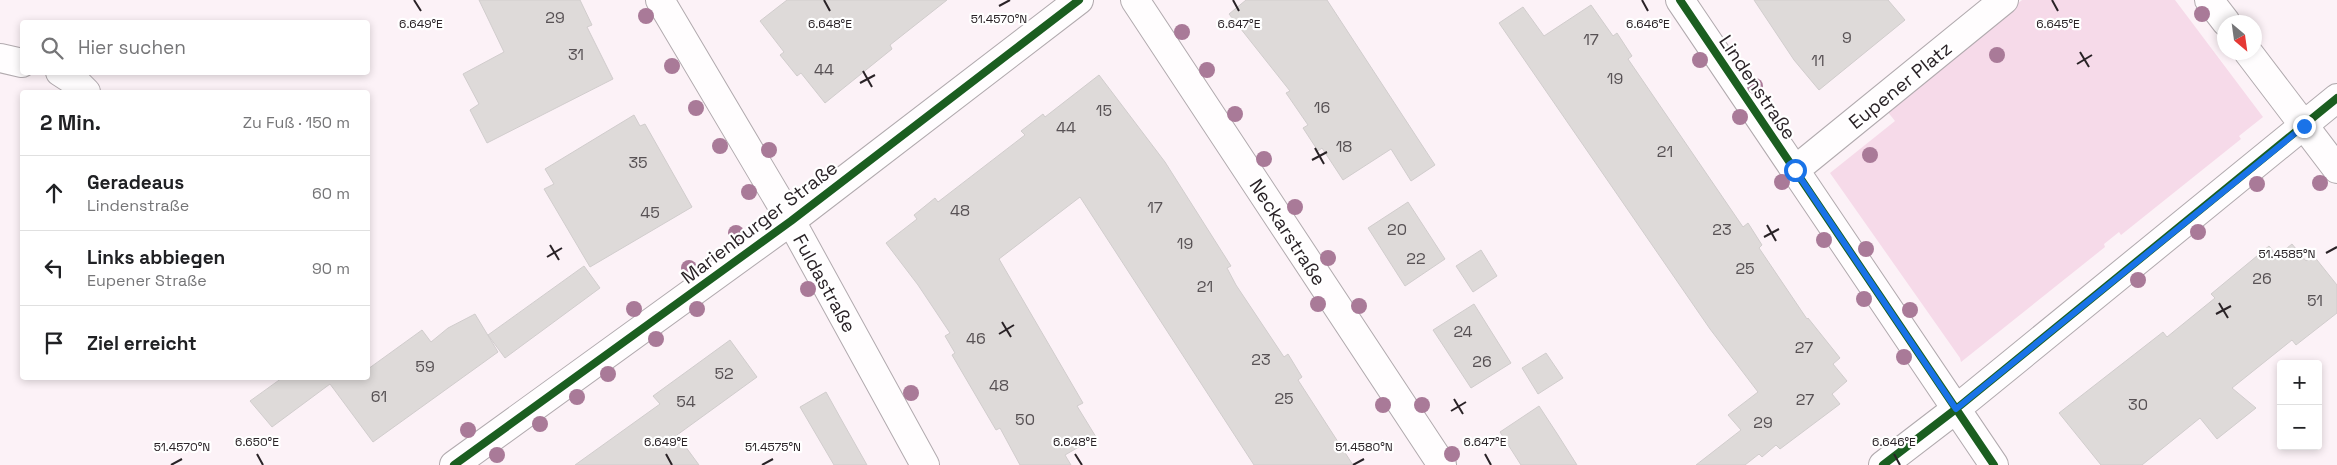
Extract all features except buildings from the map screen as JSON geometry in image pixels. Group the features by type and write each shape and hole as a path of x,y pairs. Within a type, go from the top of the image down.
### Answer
{"street":[{"name":"Fuldastraße","path":"660,0 791,221 925,465"},
{"name":"Marienburger Straße","path":"454,465 791,221 1079,0"},
{"name":"Neckarstraße","path":"1135,0 1442,465"},
{"name":"Lindenstraße","path":"1680,0 1994,465"},
{"name":"Eupener Platz","path":"1795,170 2004,0"},
{"path":"2209,0 2221,15"},
{"path":"0,58 20,63"},
{"path":"2254,60 2337,169"},
{"path":"64,75 84,90"},
{"path":"1883,465 1956,409 2337,98"}],"shaded area":[{"path":"2022,0 2175,0 2217,56 2217,60 2220,60 2263,117 2239,136 2241,139 2121,235 2119,232 2104,244 2105,247 1961,362 1830,173 1895,121 1887,111"}],"cycle path":[{"path":"454,465 791,221 1079,0"},
{"path":"1680,0 1994,465"},
{"path":"1883,465 1956,409 2337,98"}],"route":[{"path":"1795,170 1956,409 2304,126"}]}
